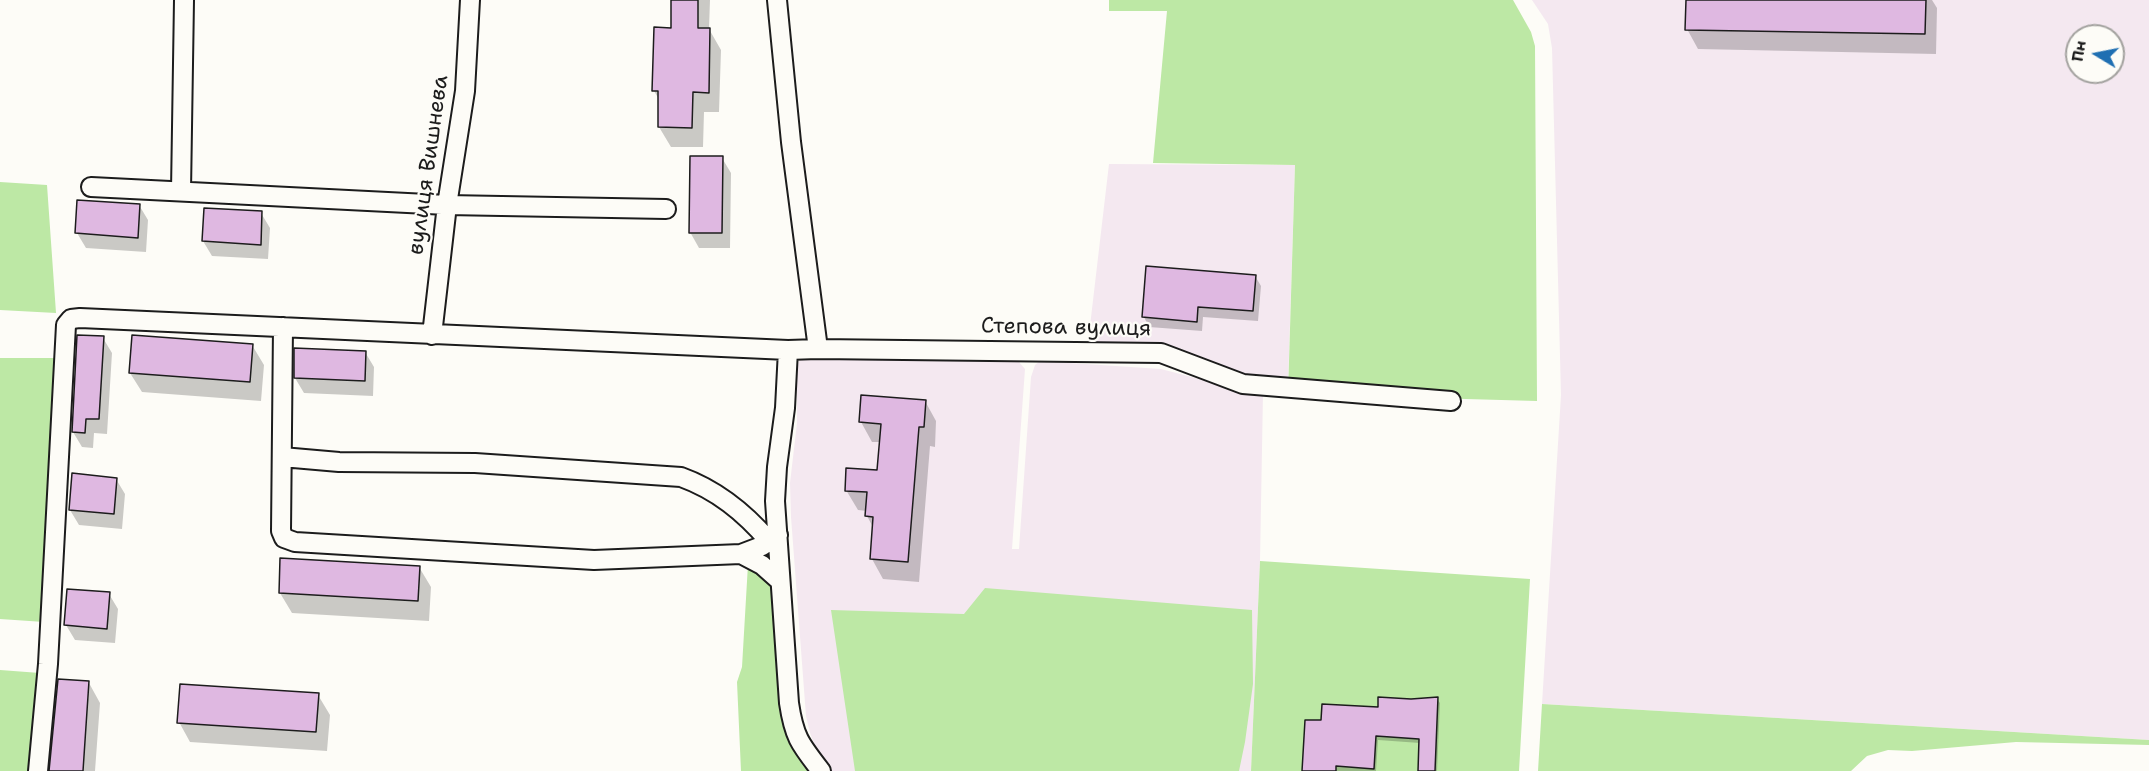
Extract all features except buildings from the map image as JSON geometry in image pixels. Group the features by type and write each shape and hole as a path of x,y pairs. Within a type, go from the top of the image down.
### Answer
{"street":[{"path":"181,191 184,0"},
{"name":"вулиця Вишнева","path":"432,335 447,205 465,91 470,0"},
{"path":"777,0 791,142 818,349"},
{"path":"91,187 447,205 666,209"},
{"name":"Степова вулиця","path":"38,771 48,664 66,325 71,319 788,350 1161,353 1243,384 1451,401"},
{"path":"283,327 281,531 284,538 295,542 594,560 741,554 773,538"},
{"path":"788,350 773,538 780,581 792,725 799,743 820,771"},
{"path":"282,457 339,462 475,464 681,477 721,496 773,538"},
{"path":"741,554 762,565 780,581"}],"shaded area":[{"path":"1532,0 2149,0 2149,740 1542,704 1561,395 1552,48 1548,24"},
{"path":"1109,164 1295,165 1288,386 1088,343"},
{"path":"808,353 1019,362 1025,369 1012,549 1019,549 1031,377 1035,365 1040,361 1161,369 1245,391 1263,393 1260,561 1251,771 832,771 816,749 806,716 791,517 790,483 797,423 797,367 801,355"}],"green space":[{"path":"1109,0 1513,0 1531,32 1535,46 1537,401 1288,394 1295,165 1153,163 1167,11 1109,11"},
{"path":"0,182 47,185 56,313 0,310"},
{"path":"0,358 61,358 44,622 0,619"},
{"path":"771,543 790,728 812,771 741,771 737,682 742,667 749,547"},
{"path":"1260,561 1530,579 1519,771 1251,771"},
{"path":"985,588 1252,610 1253,684 1239,771 855,771 831,610 964,614"},
{"path":"0,670 40,673 37,771 0,771"},
{"path":"1542,704 2149,740 2149,745 2016,742 1912,751 1888,750 1867,756 1851,771 1538,771"}]}
